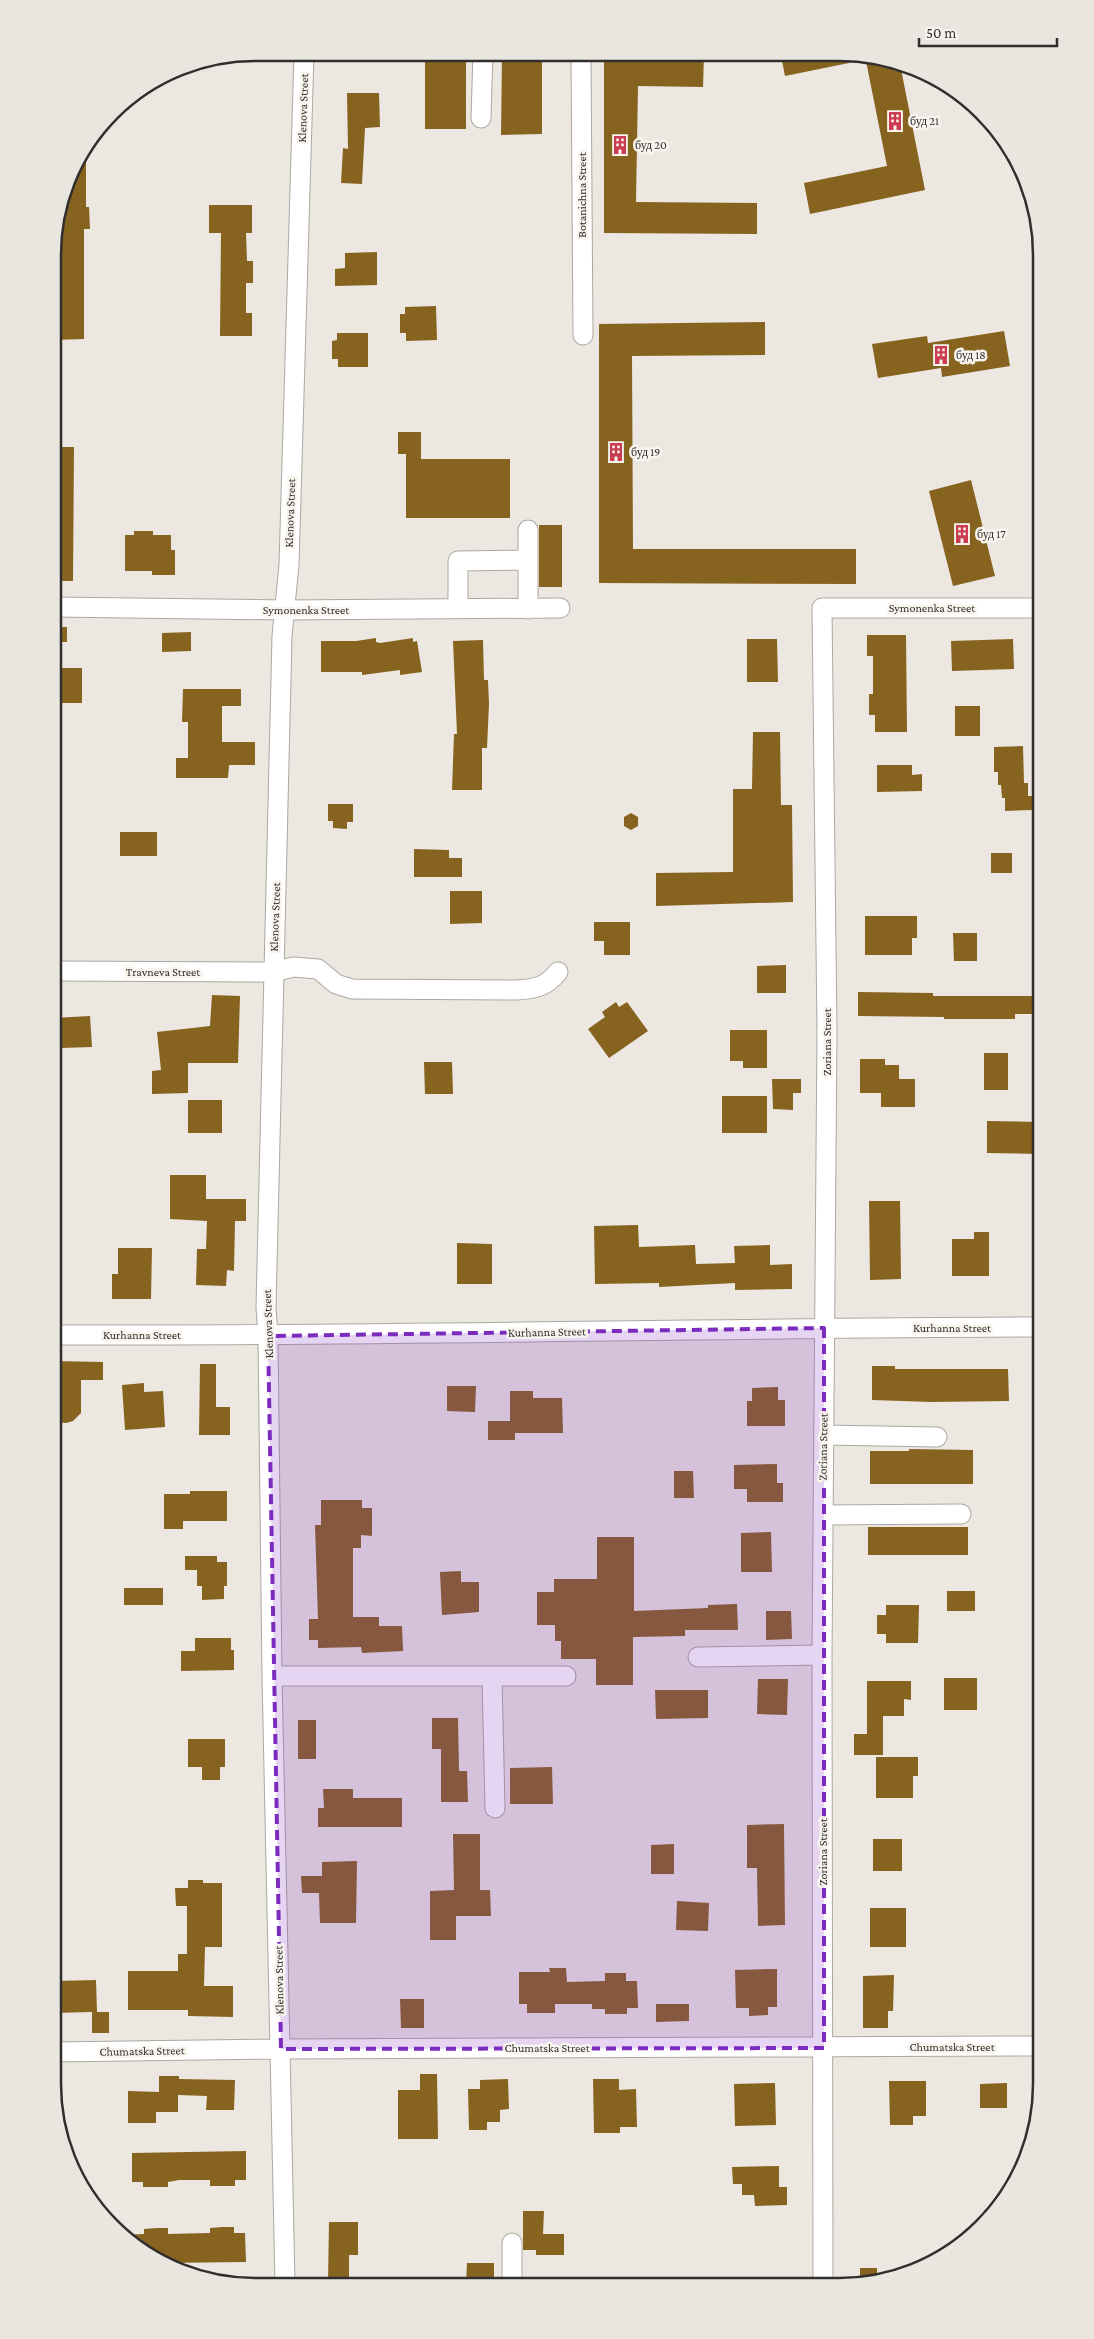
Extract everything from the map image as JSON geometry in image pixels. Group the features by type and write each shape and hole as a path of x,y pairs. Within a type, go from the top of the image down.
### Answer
{"street":[{"name":"Klenova Street","path":"285,2278 266,1308 282,636 289,565 304,61"},
{"path":"481,118 483,61"},
{"name":"Botanichna Street","path":"581,61 583,335"},
{"path":"528,530 528,609"},
{"path":"458,609 458,561 528,560"},
{"name":"Symonenka Street","path":"61,607 285,610 560,608"},
{"name":"Symonenka Street","path":"822,608 1033,608"},
{"name":"Zoriana Street","path":"822,608 827,1031 822,1656 823,2278"},
{"name":"Klenova Street","path":"274,972 293,968 318,970 336,984 352,989 516,990 535,989 548,984 558,972"},
{"name":"Travneva Street","path":"61,971 274,972"},
{"name":"Kurhanna Street","path":"61,1335 268,1336 1033,1327"},
{"path":"824,1436 937,1437"},
{"path":"823,1515 961,1514"},
{"path":"698,1657 822,1656"},
{"path":"272,1676 566,1676"},
{"path":"492,1676 495,1808"},
{"name":"Chumatska Street","path":"61,2052 281,2049 1033,2046"},
{"path":"512,2243 512,2278"}],"highlighted area":[{"path":"824,1328 824,2048 281,2049 268,1336"}],"building":[{"path":"425,61 466,61 466,129 425,129"},
{"path":"502,61 542,61 542,134 501,135"},
{"name":"буд 20","path":"604,61 704,61 703,87 638,86 636,202 757,203 757,234 604,233"},
{"path":"782,61 849,62 849,63 785,76"},
{"name":"буд 21","path":"866,63 902,72 925,190 810,214 804,183 887,166"},
{"path":"347,93 379,93 380,127 365,128 362,184 341,183 343,148 348,149"},
{"path":"86,160 86,207 89,207 90,229 84,229 84,339 61,340 61,256 63,230 68,205"},
{"path":"209,205 252,205 252,233 246,233 247,261 253,261 253,283 246,283 246,313 252,313 252,336 220,336 221,233 209,233"},
{"path":"377,252 377,285 335,286 335,269 345,268 345,253"},
{"path":"436,306 437,340 406,341 406,333 400,333 400,314 405,314 405,307"},
{"name":"буд 19","path":"765,322 765,355 632,356 633,549 856,549 856,584 599,583 599,324"},
{"name":"буд 18","path":"1004,331 1010,366 942,377 941,368 878,378 872,344 927,336 928,343"},
{"path":"337,333 368,333 368,367 338,367 338,359 332,359 332,341 337,340"},
{"path":"398,432 421,432 421,459 510,459 510,518 406,518 406,454 398,454"},
{"path":"61,447 74,447 73,581 61,581"},
{"name":"буд 17","path":"971,480 995,576 953,586 929,491"},
{"path":"539,525 562,525 562,587 539,587"},
{"path":"134,531 153,531 153,535 171,535 171,550 175,550 175,575 152,575 152,571 125,571 125,535 134,535"},
{"path":"61,627 67,627 67,642 61,642"},
{"path":"191,632 191,651 162,652 162,633"},
{"path":"867,635 906,635 907,732 875,732 875,715 869,715 869,694 873,694 873,656 867,656"},
{"path":"376,638 376,642 380,643 413,638 413,642 417,641 422,672 400,675 400,670 362,675 362,672 321,672 321,641 356,641"},
{"path":"747,639 777,639 778,682 747,682"},
{"path":"1013,639 1014,669 952,671 951,641"},
{"path":"483,640 484,680 488,680 489,704 487,748 482,748 482,790 452,790 454,734 457,734 453,641"},
{"path":"61,668 82,668 82,703 61,703"},
{"path":"183,689 241,689 241,706 222,706 222,742 255,742 255,765 229,765 228,778 176,778 176,758 188,758 188,722 182,722"},
{"path":"955,706 980,706 980,736 955,736"},
{"path":"753,732 780,732 781,805 792,805 793,902 656,906 656,873 733,872 733,789 752,789"},
{"path":"1023,746 1024,783 1028,783 1028,796 1032,796 1032,810 1005,811 1005,798 1002,798 1001,785 998,785 998,772 994,772 994,747"},
{"path":"877,765 912,765 912,775 922,774 922,791 877,792"},
{"path":"328,804 353,804 353,822 347,822 347,829 333,828 333,821 328,821"},
{"path":"631,813 638,817 638,826 631,830 624,826 624,817"},
{"path":"120,832 157,832 157,856 120,856"},
{"path":"414,849 449,850 449,858 462,858 462,877 414,877"},
{"path":"991,853 1012,853 1012,873 991,873"},
{"path":"450,891 482,891 482,923 450,924"},
{"path":"865,916 917,916 917,938 912,938 912,955 865,955"},
{"path":"594,922 630,922 630,955 604,955 604,941 594,941"},
{"path":"953,933 977,933 977,961 954,961"},
{"path":"786,965 786,993 757,993 757,966"},
{"path":"858,992 933,993 933,996 1033,996 1033,1014 1015,1014 1015,1019 858,1016"},
{"path":"212,995 240,996 238,1063 188,1063 188,1093 152,1094 152,1071 161,1070 157,1032 210,1026"},
{"path":"616,1002 619,1007 627,1002 648,1031 609,1058 588,1029 605,1017 602,1012"},
{"path":"90,1016 92,1047 61,1048 61,1018"},
{"path":"730,1030 767,1030 767,1068 743,1068 743,1061 730,1061"},
{"path":"984,1053 1008,1053 1008,1090 984,1090"},
{"path":"860,1059 885,1059 885,1065 899,1065 899,1079 915,1079 915,1107 881,1107 881,1093 860,1093"},
{"path":"424,1062 452,1062 453,1094 425,1094"},
{"path":"772,1079 801,1079 801,1093 793,1093 793,1110 773,1109"},
{"path":"722,1096 767,1096 767,1133 722,1133"},
{"path":"188,1100 222,1100 222,1133 188,1133"},
{"path":"987,1121 1033,1122 1033,1154 987,1153"},
{"path":"170,1175 206,1175 206,1199 246,1199 246,1221 235,1221 234,1271 227,1270 226,1286 196,1285 197,1249 206,1249 207,1221 170,1219"},
{"path":"869,1201 900,1201 901,1279 870,1280"},
{"path":"638,1225 639,1247 695,1245 696,1264 735,1263 734,1246 770,1245 770,1265 792,1264 792,1289 735,1290 735,1283 659,1287 659,1283 595,1284 594,1226"},
{"path":"974,1232 989,1232 989,1276 952,1276 952,1239 974,1239"},
{"path":"457,1243 492,1244 492,1284 457,1284"},
{"path":"118,1248 152,1248 151,1299 112,1299 112,1274 118,1274"},
{"path":"61,1361 103,1362 103,1380 81,1380 81,1413 73,1421 61,1423"},
{"path":"200,1364 216,1364 216,1407 230,1407 230,1435 199,1435"},
{"path":"872,1366 895,1366 895,1369 1008,1369 1009,1401 931,1402 872,1400"},
{"path":"144,1383 144,1392 163,1391 165,1427 125,1430 122,1385"},
{"path":"447,1386 476,1386 475,1412 447,1411"},
{"path":"778,1387 778,1400 785,1400 785,1426 747,1426 747,1401 752,1401 752,1388"},
{"path":"510,1391 533,1391 533,1398 562,1398 563,1433 515,1433 515,1440 488,1440 488,1421 510,1421"},
{"path":"909,1449 973,1450 973,1484 870,1484 870,1451 909,1451"},
{"path":"777,1464 777,1483 783,1483 783,1502 747,1502 747,1489 734,1489 734,1465"},
{"path":"674,1471 693,1471 694,1498 674,1498"},
{"path":"190,1491 227,1491 227,1521 183,1521 183,1529 164,1529 164,1494 190,1494"},
{"path":"321,1500 362,1500 362,1508 372,1508 372,1536 361,1535 361,1548 353,1548 353,1617 379,1617 379,1626 402,1626 403,1651 362,1653 361,1647 318,1648 318,1640 309,1640 309,1619 318,1619 315,1525 321,1525"},
{"path":"868,1527 968,1527 968,1555 868,1555"},
{"path":"771,1532 772,1572 741,1572 741,1533"},
{"path":"597,1537 634,1537 634,1611 708,1608 708,1605 737,1604 738,1630 685,1630 685,1636 633,1637 633,1685 596,1685 596,1659 561,1659 561,1641 555,1641 555,1625 537,1625 537,1592 554,1592 554,1579 597,1579"},
{"path":"185,1556 217,1556 217,1562 227,1562 227,1586 224,1586 224,1599 202,1600 202,1586 197,1586 197,1570 185,1570"},
{"path":"461,1571 461,1582 479,1582 479,1612 442,1615 440,1572"},
{"path":"124,1588 163,1588 163,1605 124,1605"},
{"path":"947,1591 975,1591 975,1611 947,1611"},
{"path":"886,1605 919,1605 918,1643 886,1643 886,1634 877,1634 877,1615 886,1615"},
{"path":"766,1611 791,1611 792,1639 766,1640"},
{"path":"195,1638 231,1638 231,1650 234,1650 234,1670 181,1671 181,1651 195,1651"},
{"path":"944,1678 977,1678 977,1710 944,1710"},
{"path":"758,1679 788,1679 787,1715 757,1714"},
{"path":"867,1681 911,1681 911,1700 904,1699 904,1716 883,1716 883,1755 854,1755 854,1734 867,1734"},
{"path":"655,1690 708,1690 708,1718 656,1719"},
{"path":"432,1718 458,1718 459,1771 467,1771 468,1802 441,1802 441,1749 432,1749"},
{"path":"298,1720 316,1720 316,1759 298,1759"},
{"path":"188,1739 225,1739 225,1767 220,1767 220,1780 202,1780 202,1767 188,1767"},
{"path":"876,1757 918,1757 918,1776 913,1776 913,1798 876,1798"},
{"path":"552,1767 553,1804 510,1804 510,1768"},
{"path":"323,1789 353,1789 353,1798 402,1798 402,1827 318,1827 318,1808 324,1808"},
{"path":"784,1824 785,1925 758,1926 757,1868 747,1868 747,1825"},
{"path":"453,1834 480,1834 480,1890 490,1890 491,1916 456,1916 456,1940 430,1940 430,1891 454,1890"},
{"path":"873,1839 902,1839 902,1871 873,1871"},
{"path":"674,1844 674,1874 651,1874 651,1845"},
{"path":"357,1861 356,1923 320,1923 319,1893 302,1893 301,1876 322,1876 322,1862"},
{"path":"188,1880 203,1880 203,1883 222,1883 222,1947 205,1947 204,1986 233,1986 233,2017 188,2016 188,2010 128,2010 128,1971 178,1971 178,1954 187,1954 187,1906 176,1906 175,1888 188,1888"},
{"path":"677,1901 709,1903 708,1931 676,1930"},
{"path":"870,1908 906,1908 906,1947 870,1947"},
{"path":"549,1968 566,1968 567,1982 605,1981 605,1973 626,1973 626,1981 637,1981 638,2008 627,2008 627,2014 605,2014 605,2009 592,2009 592,2004 555,2004 555,2013 527,2013 527,2004 519,2004 519,1972 550,1972"},
{"path":"777,1969 777,2007 768,2007 768,2015 749,2016 749,2008 736,2008 735,1970"},
{"path":"894,1975 893,2011 888,2011 888,2028 863,2028 863,1976"},
{"path":"96,1980 97,2012 109,2012 109,2033 92,2033 92,2012 61,2013 61,1981"},
{"path":"400,1999 424,1999 424,2028 401,2028"},
{"path":"656,2004 689,2004 689,2021 656,2022"},
{"path":"420,2074 437,2074 438,2139 398,2139 398,2090 420,2090"},
{"path":"159,2076 179,2076 179,2079 235,2080 234,2110 206,2110 207,2096 178,2095 178,2112 156,2112 156,2123 128,2123 128,2091 159,2092"},
{"path":"508,2079 509,2109 500,2110 500,2122 487,2122 487,2130 469,2130 468,2089 480,2089 480,2080"},
{"path":"593,2079 619,2079 619,2090 636,2089 637,2127 620,2127 620,2133 594,2133"},
{"path":"889,2081 926,2081 926,2116 913,2116 913,2125 890,2125"},
{"path":"775,2083 776,2125 735,2126 734,2084"},
{"path":"1007,2083 1007,2108 980,2108 980,2084"},
{"path":"246,2151 246,2180 235,2180 235,2186 210,2186 210,2180 179,2180 168,2182 168,2187 143,2187 143,2182 132,2182 132,2153"},
{"path":"779,2166 779,2187 787,2187 787,2205 755,2206 754,2195 742,2195 742,2184 733,2184 732,2167"},
{"path":"523,2211 544,2211 543,2234 564,2234 564,2255 536,2255 536,2250 523,2250"},
{"path":"329,2222 358,2222 358,2255 349,2255 349,2278 328,2278"},
{"path":"234,2227 234,2233 245,2233 246,2262 181,2263 158,2252 133,2234 144,2234 144,2229 157,2228 168,2228 168,2234 210,2233 210,2228"},
{"path":"467,2263 494,2263 494,2278 466,2278"},
{"path":"860,2268 877,2268 877,2274 860,2276"}],"place":[{"name":"буд 21","path":"895,121"},
{"name":"буд 20","path":"620,145"},
{"name":"буд 18","path":"941,355"},
{"name":"буд 19","path":"616,452"},
{"name":"буд 17","path":"962,534"}]}
